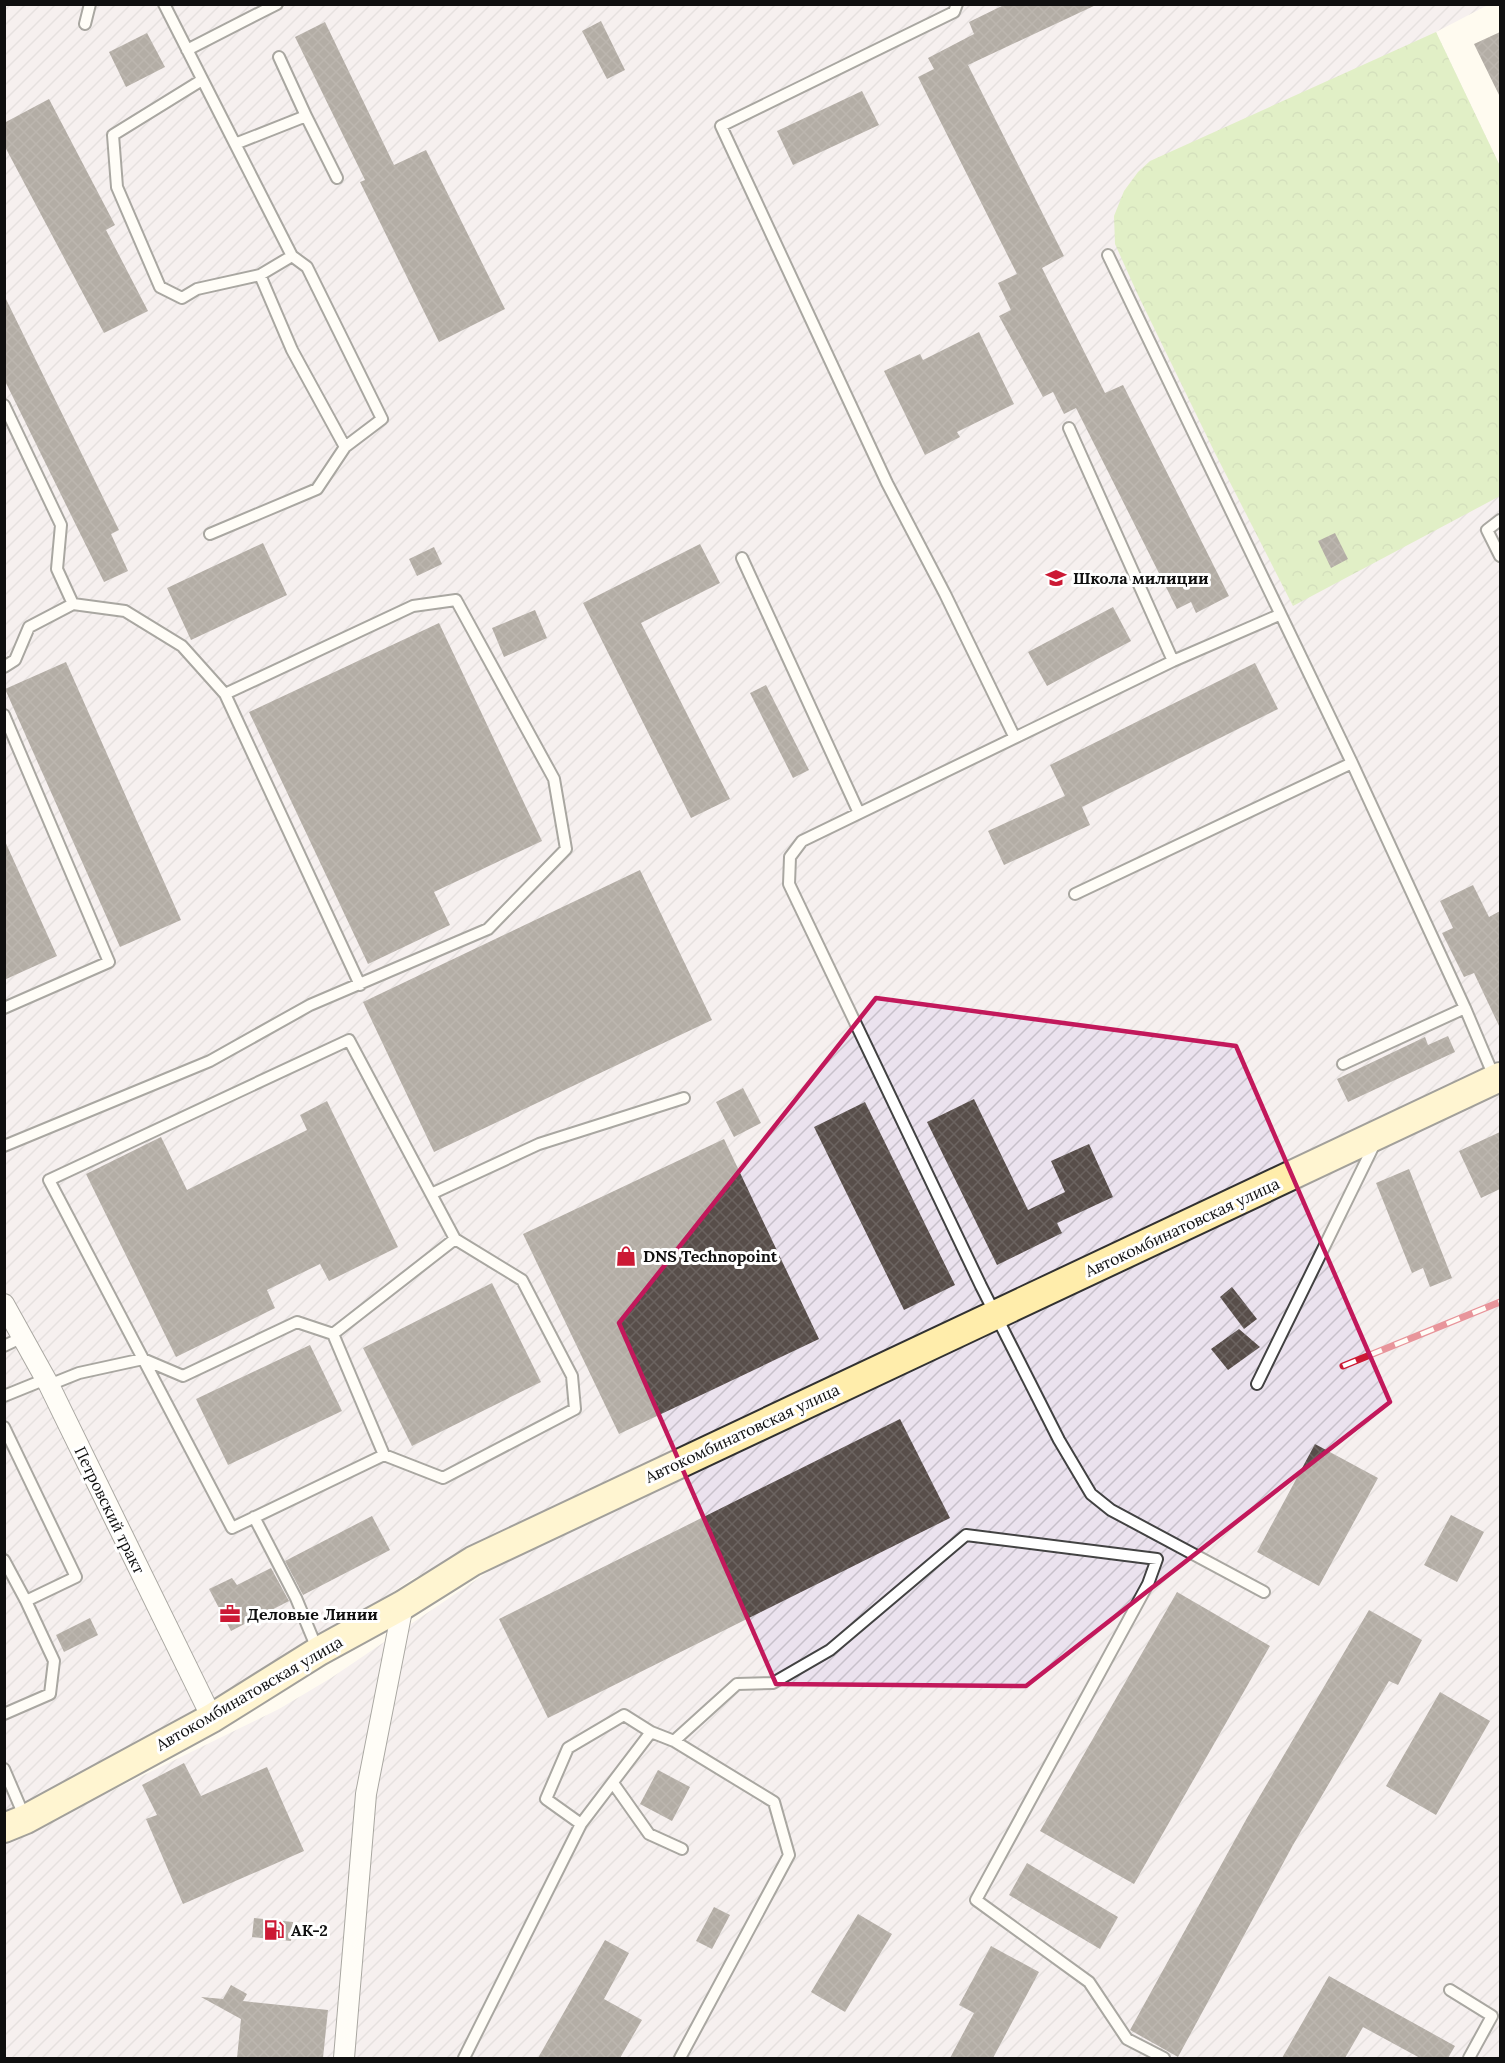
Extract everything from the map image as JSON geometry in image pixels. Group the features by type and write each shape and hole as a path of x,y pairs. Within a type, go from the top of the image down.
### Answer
{"street":[{"name":"Автокомбинатовская улица","path":"15,1824 212,1718 318,1651 403,1605 473,1561 1498,1078"},
{"name":"Петровский тракт","path":"4,1304 48,1382 212,1718"},
{"path":"344,2058 366,1794 403,1605"}],"lane":[{"path":"85,24 90,4"},
{"path":"164,4 292,256 307,267 382,419 345,447 317,489 210,534"},
{"path":"187,50 277,4"},
{"path":"957,4 954,12 721,126 887,483 945,594 1014,736"},
{"path":"279,57 337,178"},
{"path":"202,80 113,135 117,187 160,287 182,298 196,289 260,275 292,256"},
{"path":"235,144 306,116"},
{"path":"1108,255 1352,763 1498,1078"},
{"path":"260,275 292,350 345,447"},
{"path":"4,405 61,525 57,569 73,604"},
{"path":"1069,428 1173,661"},
{"path":"1500,520 1487,530 1500,556"},
{"path":"742,558 859,813"},
{"path":"4,1146 210,1061 310,1005 488,929 566,849 554,779 456,600 413,606 225,694"},
{"path":"4,667 15,660 29,627 73,604 125,612 182,646 225,694 360,985"},
{"path":"1264,1592 1111,1510 1091,1494 1059,1440 996,1316 789,884 790,857 802,841 1014,736 1173,661 1279,615"},
{"path":"4,715 109,963 4,1008"},
{"path":"1075,894 1352,763"},
{"path":"1343,1064 1465,1008"},
{"path":"4,1396 79,1373 143,1359 183,1376 297,1322 333,1334 384,1455 443,1478 575,1409 572,1376 522,1280 455,1239 349,1040 49,1180 143,1359 232,1528 384,1455"},
{"path":"431,1194 539,1144 684,1098"},
{"path":"1257,1384 1381,1133"},
{"path":"333,1334 455,1239"},
{"path":"4,1346 23,1337"},
{"path":"4,1427 76,1577 26,1601"},
{"path":"254,1517 296,1598 318,1651"},
{"path":"675,1741 737,1684 773,1683 830,1650 966,1535 1156,1559"},
{"path":"1164,2058 1127,2039 1089,1982 976,1900 1148,1584 1156,1559 1166,1540"},
{"path":"4,1560 54,1661 50,1694 4,1714"},
{"path":"581,1824 546,1798 568,1748 624,1715 651,1732 675,1741 774,1802 789,1855 680,2058"},
{"path":"465,2058 581,1824 651,1732"},
{"path":"4,1769 15,1824"},
{"path":"613,1783 649,1834 682,1849"},
{"path":"1450,1990 1492,2016 1469,2058"}],"highlighted area":[{"path":"876,998 1236,1046 1390,1402 1026,1686 776,1684 619,1323"}],"shaded area":[{"path":"4,5 1488,5 1436,32 1500,166 1500,1066 613,1482 412,1579 355,1618 262,1689 5,1814"},
{"path":"1500,1093 1500,2058 5,2058 5,1843 279,1709 331,1678 498,1565 625,1503 860,1396 1099,1280"}],"green space":[{"path":"1436,32 1500,166 1500,496 1293,606 1138,295 1115,244 1114,216 1124,191 1138,172 1150,161"}],"building":[{"path":"1006,4 1098,4 968,65 1064,256 1042,268 1105,393 1123,385 1229,596 1196,613 1191,602 1177,609 1076,408 1064,414 1053,392 1043,397 999,316 1011,310 998,283 1017,274 918,77 934,69 928,58 974,34 969,22"},
{"path":"601,21 625,70 607,79 582,31"},
{"path":"325,22 394,165 426,150 505,309 439,342 360,182 365,180 295,37"},
{"path":"1500,32 1500,97 1474,44"},
{"path":"147,33 165,67 126,87 109,52"},
{"path":"862,91 879,125 793,165 777,131"},
{"path":"49,99 115,225 106,230 148,311 104,333 4,145 4,123"},
{"path":"4,295 119,530 111,534 128,571 104,582 4,379"},
{"path":"979,332 1014,404 957,432 960,437 925,455 884,371 920,354 923,360"},
{"path":"1335,533 1348,559 1331,568 1318,541"},
{"path":"263,543 287,595 191,640 167,588"},
{"path":"700,544 720,583 641,623 730,799 691,818 583,603"},
{"path":"434,547 442,564 417,576 409,559"},
{"path":"1113,607 1131,641 1047,686 1028,652"},
{"path":"535,610 547,638 504,657 492,628"},
{"path":"439,623 542,841 434,892 450,925 368,964 249,712"},
{"path":"66,662 181,920 120,947 5,689"},
{"path":"1255,663 1278,709 1082,807 1090,825 1004,865 988,831 1065,796 1050,765"},
{"path":"766,685 809,770 793,778 750,693"},
{"path":"4,839 57,956 4,980"},
{"path":"640,870 712,1020 434,1152 363,1002"},
{"path":"1473,885 1489,917 1500,911 1500,1028 1474,973 1464,977 1442,933 1453,928 1440,901"},
{"path":"1448,1036 1455,1052 1348,1102 1337,1079 1425,1037 1428,1045"},
{"path":"743,1088 761,1123 734,1137 716,1102"},
{"path":"974,1099 1028,1210 1065,1192 1051,1161 1089,1144 1113,1197 1057,1223 1062,1233 997,1265 927,1122"},
{"path":"327,1101 398,1247 329,1281 320,1264 267,1290 275,1308 176,1357 86,1174 161,1137 187,1190 307,1130 300,1115"},
{"path":"865,1102 955,1285 904,1310 814,1127"},
{"path":"1500,1132 1500,1189 1481,1198 1459,1151"},
{"path":"724,1139 819,1339 619,1434 523,1234"},
{"path":"1409,1169 1452,1278 1430,1287 1423,1268 1412,1273 1376,1183"},
{"path":"492,1283 541,1382 412,1446 363,1348"},
{"path":"1232,1287 1257,1319 1244,1329 1220,1297"},
{"path":"1239,1329 1260,1347 1228,1370 1211,1349"},
{"path":"310,1345 342,1411 228,1465 196,1399"},
{"path":"900,1419 950,1518 548,1718 499,1619"},
{"path":"1315,1444 1378,1478 1319,1586 1257,1552"},
{"path":"1451,1515 1484,1532 1457,1582 1424,1565"},
{"path":"372,1516 390,1550 303,1595 285,1561"},
{"path":"271,1568 289,1601 231,1631 209,1589 232,1578 237,1585"},
{"path":"1177,1592 1270,1646 1134,1884 1040,1831"},
{"path":"1369,1610 1422,1640 1398,1685 1389,1681 1293,1845 1178,2057 1130,2030 1247,1818"},
{"path":"90,1618 98,1635 64,1652 56,1635"},
{"path":"1440,1692 1490,1721 1436,1815 1386,1786"},
{"path":"184,1763 201,1796 267,1767 304,1851 183,1904 146,1819 157,1815 142,1785"},
{"path":"658,1770 690,1787 672,1821 640,1804"},
{"path":"1027,1863 1118,1917 1100,1949 1009,1895"},
{"path":"714,1907 730,1915 712,1949 696,1941"},
{"path":"858,1914 892,1934 845,2012 811,1992"},
{"path":"254,1918 293,1922 291,1941 252,1937"},
{"path":"605,1940 629,1953 604,1999 642,2020 620,2058 538,2058"},
{"path":"991,1946 1039,1972 993,2058 950,2058 974,2013 959,2005"},
{"path":"1329,1976 1455,2046 1448,2058 1420,2058 1363,2027 1345,2058 1282,2058"},
{"path":"231,1985 247,1994 243,2001 328,2010 323,2058 237,2058 241,2019 201,1997 223,1999"}],"railway":[{"path":"1343,1366 1500,1302"}],"place":[{"name":"Школа милиции","path":"1056,578"},
{"name":"DNS Technopoint","path":"626,1256"},
{"name":"Деловые Линии","path":"230,1614"},
{"name":"АК-2","path":"274,1930"}]}
